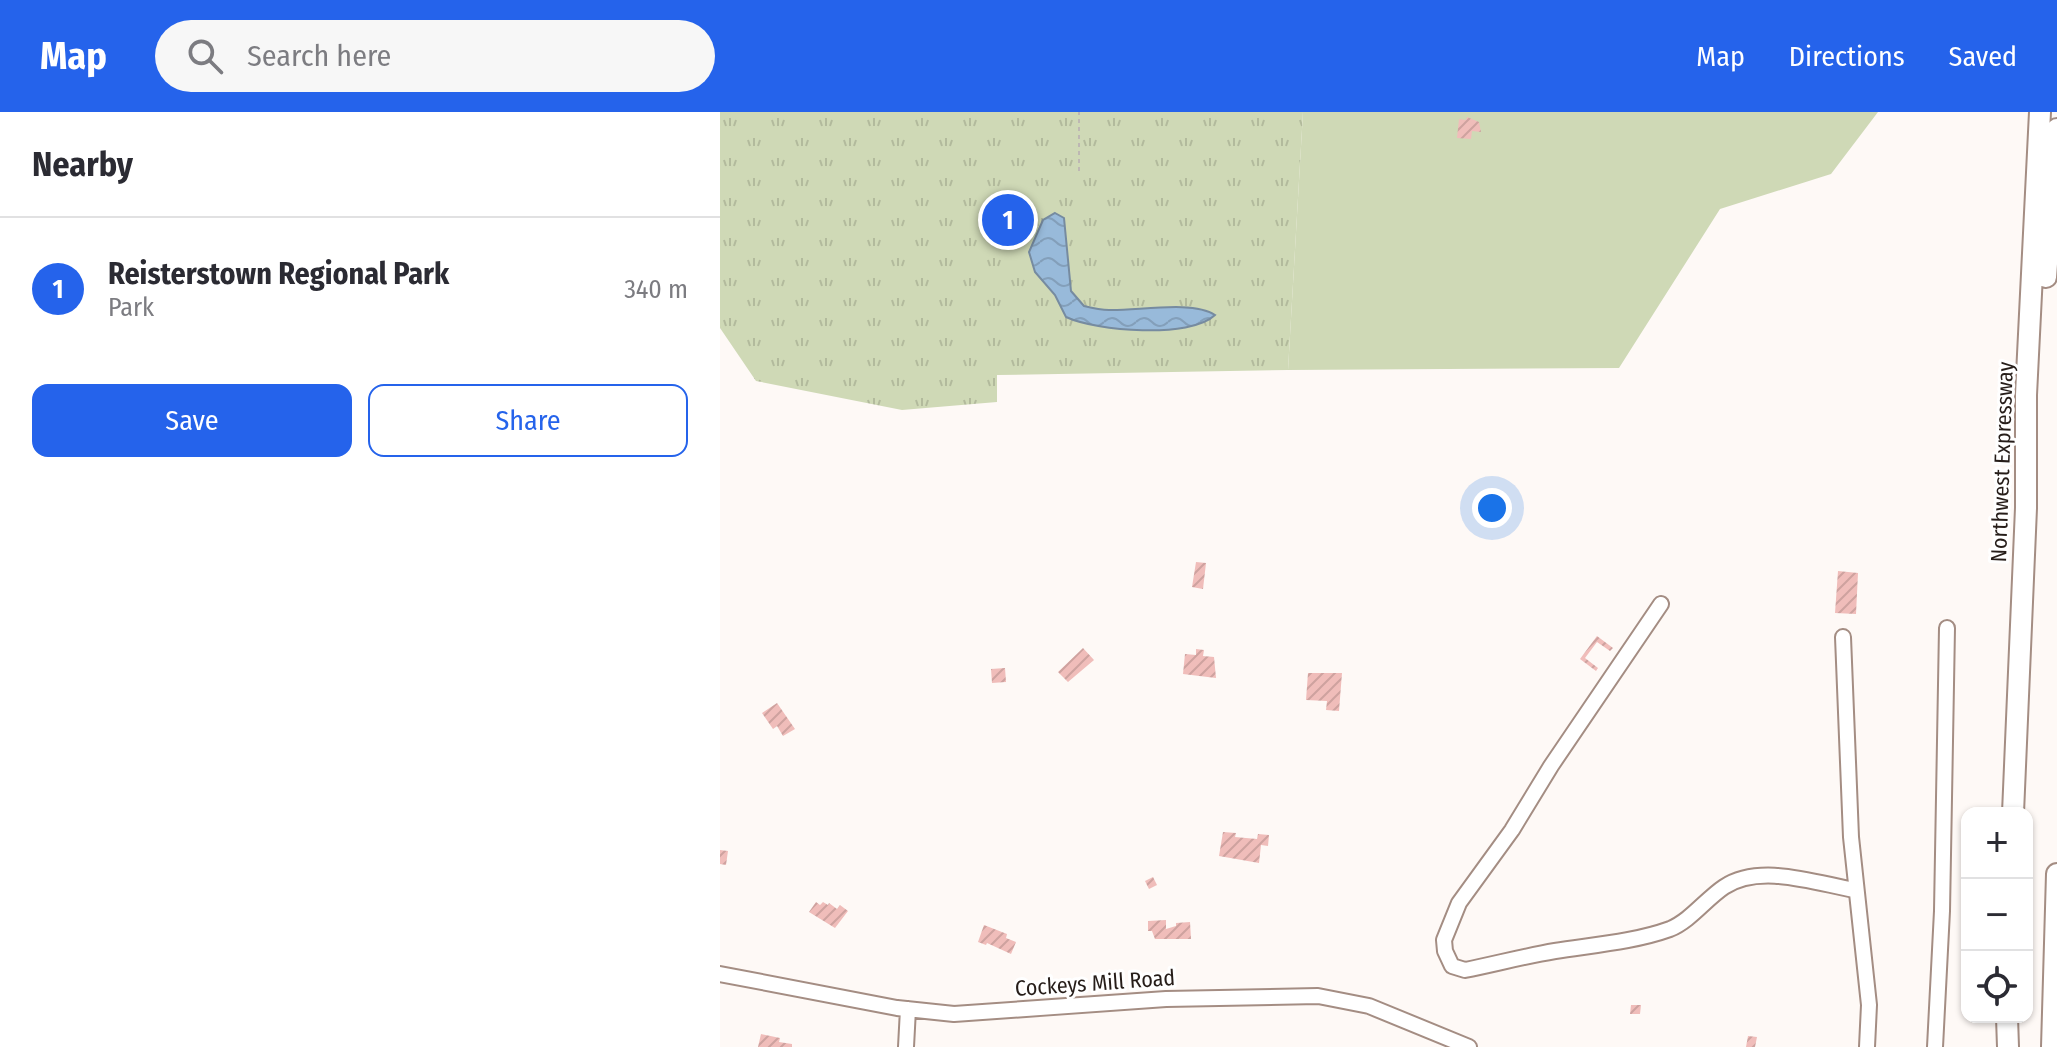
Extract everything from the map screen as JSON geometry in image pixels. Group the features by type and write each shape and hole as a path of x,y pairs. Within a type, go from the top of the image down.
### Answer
{"highway":[{"name":"Northwest Expressway","path":"2013,807 2026,508 2026,395 2040,112"},
{"path":"2026,508 2038,396 2057,129"},
{"path":"2052,1047 2057,874"},
{"path":"2007,1023 2008,1047"}],"street":[{"path":"1661,604 1551,766 1512,830 1459,903 1444,940 1448,961 1452,966 1465,970 1552,951 1618,942 1673,928 1723,888 1741,878 1787,878 1855,890"},
{"path":"1935,1047 1942,911 1947,628"},
{"path":"1843,637 1855,890 1869,1005 1867,1047"},
{"name":"Cockeys Mill Road","path":"720,974 908,1009 979,1014 1166,999 1318,996 1369,1006 1469,1047"},
{"path":"906,1047 908,1009"}],"path":[{"path":"1079,112 1079,171"}],"green space":[{"path":"720,112 1303,112 1288,370 997,375 997,402 902,410 756,381 720,328"},
{"path":"1303,112 1878,112 1831,174 1720,209 1619,368 1288,370"}],"water":[{"path":"1055,213 1064,218 1071,291 1084,306 1109,310 1193,308 1215,315 1203,323 1165,330 1120,329 1066,317 1055,295 1035,272 1029,252 1043,220"}],"building":[{"path":"1467,117 1479,122 1481,132 1472,131 1471,139 1457,138 1459,119 1466,120"},
{"path":"1196,562 1206,563 1203,589 1192,587"},
{"path":"1838,571 1858,573 1856,614 1835,613"},
{"path":"1597,636 1613,648 1610,651 1597,642 1585,658 1598,668 1596,671 1580,659"},
{"path":"1083,648 1094,660 1068,682 1058,672"},
{"path":"1196,649 1204,650 1203,656 1214,657 1216,678 1183,674 1185,654 1196,655"},
{"path":"1005,668 1006,682 992,683 991,669"},
{"path":"1308,673 1342,673 1339,711 1326,710 1327,701 1306,700"},
{"path":"777,703 795,729 783,736 777,726 773,729 762,713"},
{"path":"1223,832 1236,833 1235,837 1257,839 1258,834 1269,835 1268,846 1261,845 1259,863 1219,856"},
{"path":"720,850 728,851 726,865 720,864"},
{"path":"1153,877 1157,885 1149,889 1145,881"},
{"path":"816,902 820,905 829,903 837,909 840,905 848,911 835,928 809,912"},
{"path":"1166,920 1166,929 1176,926 1176,923 1190,922 1191,939 1155,939 1152,931 1148,931 1148,921"},
{"path":"984,925 1007,934 1006,938 1016,942 1011,954 978,942"},
{"path":"1631,1005 1641,1005 1640,1014 1630,1014"},
{"path":"761,1034 780,1038 779,1042 792,1044 792,1047 758,1047"},
{"path":"1748,1036 1757,1037 1755,1047 1746,1047"}],"place":[{"name":"Reisterstown Regional Park","path":"1008,220"}]}
